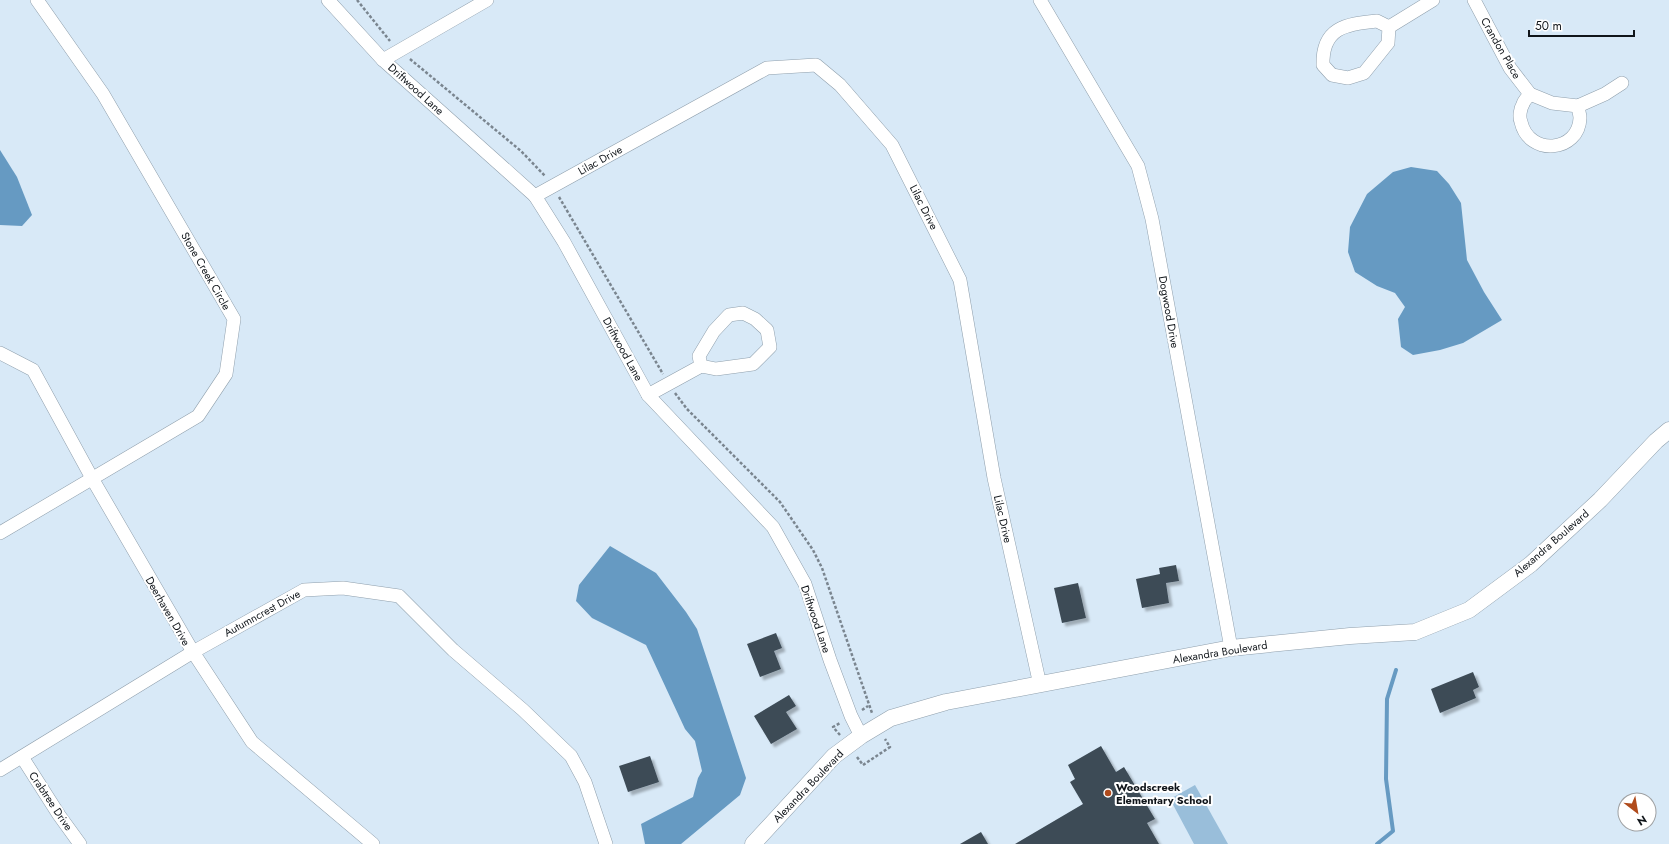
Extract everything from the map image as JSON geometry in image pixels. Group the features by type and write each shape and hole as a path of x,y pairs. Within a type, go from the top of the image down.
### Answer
{"street":[{"name":"Stone Creek Circle","path":"0,533 198,416 226,374 234,319 103,94 38,0"},
{"name":"Driftwood Lane","path":"328,0 383,60 535,196 564,242 648,395 773,527 805,584 830,660 851,716 861,736"},
{"path":"383,60 487,0"},
{"name":"Dogwood Drive","path":"1040,0 1138,166 1152,219 1231,648"},
{"path":"1389,27 1433,0"},
{"name":"Crandon Place","path":"1474,0 1510,68 1530,94"},
{"path":"1377,21 1389,27 1388,42 1364,73 1348,78 1332,75 1323,65 1323,52 1327,40 1340,28 1357,23 1377,21"},
{"name":"Lilac Drive","path":"535,196 767,68 816,65 840,85 892,145 960,280 994,478 1040,685"},
{"path":"1578,106 1580,118 1576,131 1568,141 1556,146 1542,146 1531,140 1523,130 1520,117 1522,104 1530,94 1552,103 1578,106 1605,94 1622,83"},
{"path":"648,395 701,366 716,369 753,364 770,347 767,330 755,319 743,313 729,315 714,331 699,356 701,366"},
{"name":"Deerhaven Drive","path":"0,353 33,370 92,480 193,652 252,742 373,844"},
{"name":"Alexandra Boulevard","path":"753,844 834,756 861,736 892,718 946,702 1231,648 1350,636 1414,632 1470,610 1531,564 1600,500 1656,441 1669,430"},
{"name":"Autumncrest Drive","path":"0,770 193,652 304,590 343,588 399,596 453,650 523,710 571,756 585,782 606,844"},
{"name":"Crabtree Drive","path":"22,757 59,815 80,844"}],"path":[{"path":"357,0 384,36 399,51 521,152 549,181 669,384 687,409 780,502 813,550 822,568 868,706"}],"shaded area":[{"path":"0,150 17,177 32,215 22,226 0,225"},
{"path":"1411,167 1437,171 1449,184 1461,203 1467,260 1484,292 1502,320 1463,343 1440,350 1413,355 1401,347 1398,319 1405,307 1395,293 1377,286 1355,272 1348,252 1350,227 1367,194 1393,172"},
{"path":"610,546 656,573 697,629 746,778 740,795 681,844 645,844 641,824 693,797 698,778 702,771 695,741 685,729 646,645 592,618 576,601 579,585"},
{"path":"1195,785 1228,844 1194,844 1170,799"}],"building":[{"path":"1176,565 1179,581 1166,583 1169,603 1142,608 1136,579 1160,574 1159,568"},
{"path":"1078,583 1086,618 1062,623 1054,588"},
{"path":"776,633 782,648 774,651 781,669 760,677 747,644"},
{"path":"1473,672 1479,687 1473,690 1476,698 1440,713 1431,689"},
{"path":"789,695 796,706 786,712 797,729 771,744 754,716"},
{"name":"Woodscreek Elementary School","path":"1101,746 1116,772 1124,767 1155,819 1147,823 1159,844 1015,844 1083,804 1070,782 1075,779 1068,765"},
{"path":"650,756 659,782 628,792 619,766"},
{"path":"981,832 988,844 960,844"}],"waterway":[{"path":"1377,844 1393,831 1386,779 1387,699 1396,670"}],"place":[{"name":"Woodscreek Elementary School","path":"1108,793"}]}
